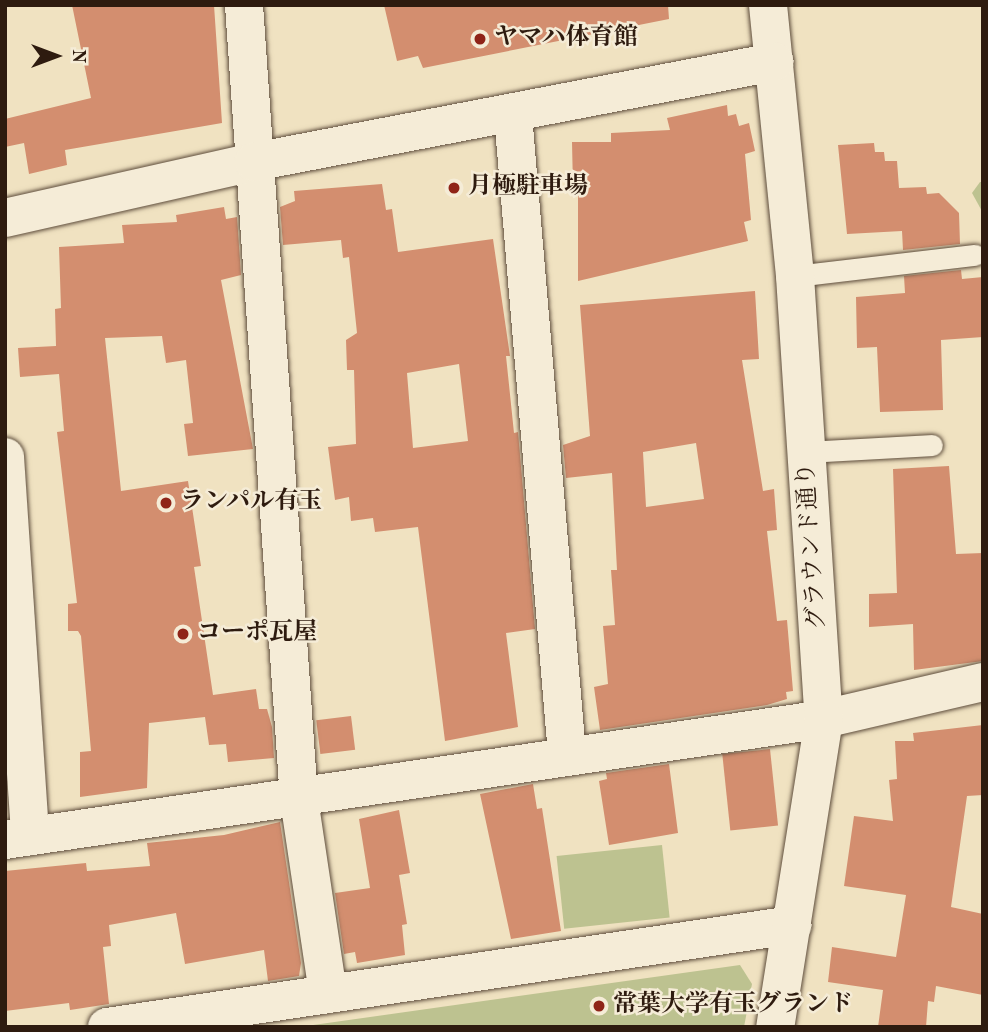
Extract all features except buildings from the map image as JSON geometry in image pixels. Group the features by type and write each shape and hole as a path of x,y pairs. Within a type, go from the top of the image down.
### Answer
{"street":[{"path":"244,5 299,799 328,994"},
{"name":"グラウンド通り","path":"768,5 794,276 824,719 775,1027"},
{"path":"5,218 254,162 513,115 774,62"},
{"path":"513,115 568,754"},
{"path":"5,457 18,838 299,799 568,754 824,719 983,682"},
{"path":"107,1027 792,925"}],"lane":[{"path":"794,276 975,255"},
{"path":"807,453 932,444"}],"green space":[{"path":"980,182 983,182 983,213 972,193"},
{"path":"662,845 670,918 564,929 557,856"},
{"name":"常葉大学有玉グランド","path":"740,965 752,984 744,1027 299,1027"}],"place":[{"name":"ヤマハ体育館","path":"480,39"},
{"name":"月極駐車場","path":"454,188"},
{"name":"ランパル有玉","path":"166,503"},
{"name":"コーポ瓦屋","path":"183,634"},
{"name":"常葉大学有玉グランド","path":"599,1006"}]}
